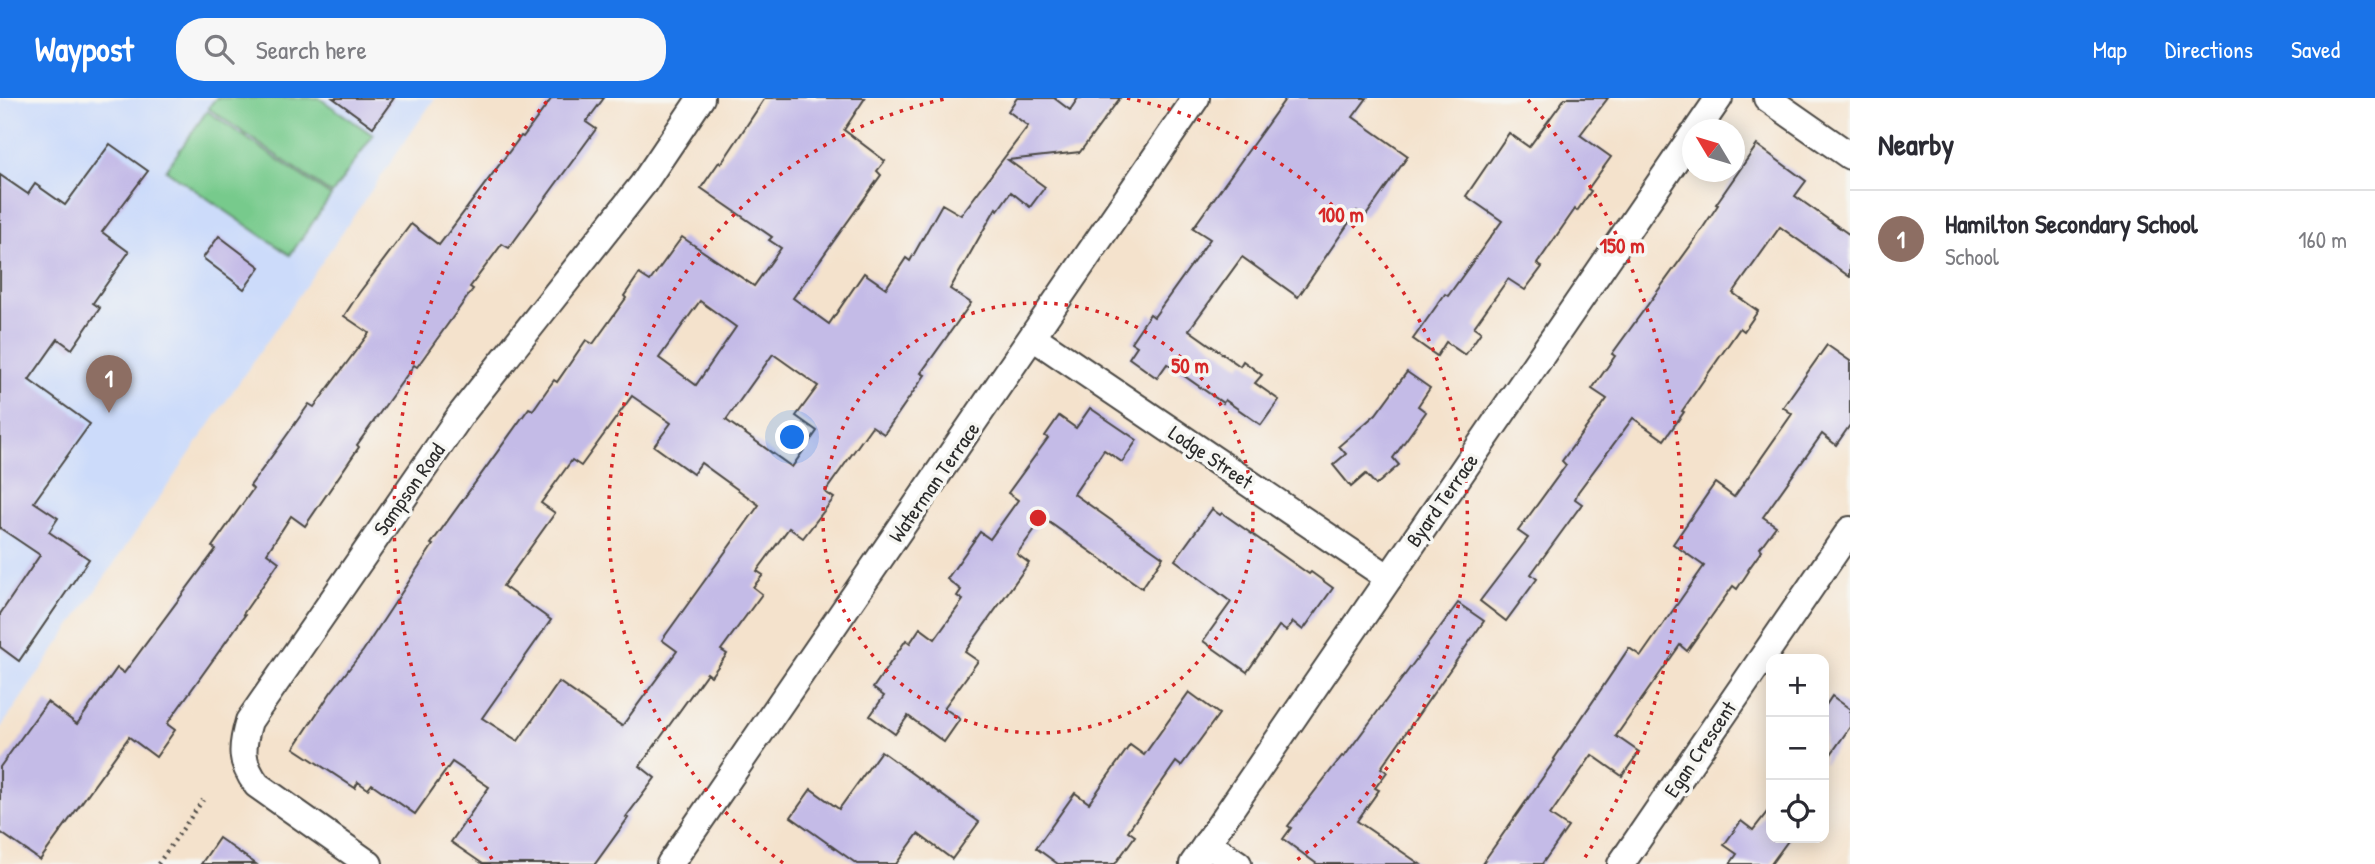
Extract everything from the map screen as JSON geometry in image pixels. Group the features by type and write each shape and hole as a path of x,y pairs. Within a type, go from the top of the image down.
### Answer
{"street":[{"name":"Sampson Road","path":"369,864 257,785 247,772 243,757 248,721 462,413 643,184 701,98"},
{"name":"Waterman Terrace","path":"670,864 1196,98"},
{"path":"1705,119 1719,98"},
{"path":"1767,98 1850,156"},
{"name":"Byard Terrace","path":"1200,854 1682,151"},
{"name":"Lodge Street","path":"1033,337 1389,578"},
{"name":"Egan Crescent","path":"1621,864 1850,530"},
{"path":"1200,854 1238,864"}],"path":[{"path":"158,864 203,800"}],"shaded area":[{"path":"0,98 435,98 0,729"}],"green space":[{"path":"216,98 319,98 373,135 332,194 208,108"},
{"path":"207,111 331,196 290,255 166,170"}],"building":[{"path":"333,98 394,98 373,127"},
{"path":"552,98 604,98 586,122 596,129 509,248 502,244 470,287 473,289 357,445 359,447 305,526 291,516 267,553 279,562 243,614 245,615 167,724 175,730 156,757 129,737 40,860 0,832 0,767 47,702 77,724 117,668 124,673 216,549 212,547 253,489 250,486 309,404 314,407 369,333 344,316 359,293 411,224 439,245"},
{"path":"765,98 865,98 844,130 885,161 877,171 881,175 793,298 829,324 864,273 886,288 906,258 910,261 942,204 961,215 1028,126 1008,111 1017,98 1054,98 1070,110 1078,98 1120,98 1080,152 1008,160 1045,187 1030,207 1011,192 998,210 996,208 950,289 971,303 921,373 925,375 884,434 872,426 825,492 834,498 803,538 789,528 757,571 763,575 753,587 762,594 721,650 727,654 711,676 707,673 640,766 655,778 595,864 483,864 451,842 489,787 452,762 415,814 372,784 368,789 358,782 355,788 294,748 331,692 363,651 433,545 431,544 529,408 533,410 554,380 557,382 586,340 593,344 626,298 624,296 639,274 650,281 682,237 754,286 781,248 769,240 772,237 701,188 719,162 721,164","holes":["700,301 736,327 696,385 659,358","773,354 818,386 796,416 817,431 792,467 726,420","632,396 671,423 654,446 693,474 701,463 759,505 662,640 677,651 622,726 559,682 518,741 482,718 551,620 503,586 555,513 541,503 572,460 581,466"]},
{"path":"1286,98 1367,98 1353,117 1408,156 1365,217 1357,211 1298,297 1242,257 1189,330 1240,366 1243,361 1262,375 1255,383 1279,400 1261,425 1225,400 1223,403 1167,364 1157,378 1129,358 1137,346 1131,342 1150,314 1154,317 1210,239 1193,228"},
{"path":"1565,98 1608,98 1580,135 1611,157 1588,189 1591,191 1577,211 1575,209 1537,264 1542,267 1525,290 1508,279 1474,327 1481,332 1465,355 1446,342 1437,356 1413,339 1502,221 1466,196 1509,133 1529,147"},
{"path":"110,144 148,171 102,232 129,252 93,303 100,308 72,349 58,339 29,380 90,424 34,502 58,518 49,532 89,559 19,661 0,647 0,614 40,555 0,528 0,175 28,194 35,184 65,205"},
{"path":"1757,145 1806,181 1795,196 1850,235 1850,277 1780,227 1733,293 1758,311 1744,331 1740,328 1664,440 1633,418 1578,492 1575,499 1582,504 1531,574 1537,579 1506,621 1480,601 1528,538 1518,531 1566,465 1562,461 1607,399 1592,389 1615,356 1612,354 1694,241 1731,182 1745,182 1745,162"},
{"path":"219,236 260,267 244,289 203,258"},
{"path":"1827,345 1850,361 1850,425 1836,445 1822,434 1763,517 1776,526 1737,589 1733,586 1687,651 1680,645 1616,736 1639,752 1622,776 1592,755 1550,815 1568,827 1542,864 1482,864 1629,648 1641,656 1704,566 1673,544 1715,483 1734,497 1792,414 1783,407"},
{"path":"1407,372 1430,388 1418,406 1426,412 1393,458 1399,465 1376,485 1366,474 1351,487 1333,465 1346,454 1339,446 1376,414"},
{"path":"1090,408 1137,440 1122,462 1104,450 1074,494 1163,557 1142,588 1043,518 1017,554 1029,563 965,652 978,661 944,708 960,719 944,742 908,716 895,734 870,716 884,696 873,688 906,640 910,643 920,628 935,639 963,600 957,596 961,590 947,579 980,532 990,539 1018,500 1008,493 1048,438 1045,436 1059,416 1076,428"},
{"path":"1212,509 1220,515 1222,513 1333,588 1303,630 1293,622 1286,631 1279,626 1247,672 1203,641 1231,602 1175,560"},
{"path":"1458,603 1484,621 1381,768 1387,772 1375,788 1379,790 1357,821 1420,864 1317,864 1283,839 1291,828 1288,826 1342,756 1344,757"},
{"path":"1189,692 1219,714 1181,766 1176,762 1128,831 1135,836 1115,864 1058,864 1036,848 1075,793 1089,803 1130,745 1144,755"},
{"path":"1832,696 1850,709 1850,727 1829,757 1829,717 1829,700"},
{"path":"881,751 979,822 952,859 918,834 896,864 857,864 791,817 811,789 839,809"},
{"path":"1766,813 1766,843 1786,843 1771,864 1730,864 1737,854 1724,845 1741,821 1753,830"},
{"path":"219,838 256,864 201,864"}],"place":[{"name":"Hamilton Secondary School","path":"109,413"}]}
